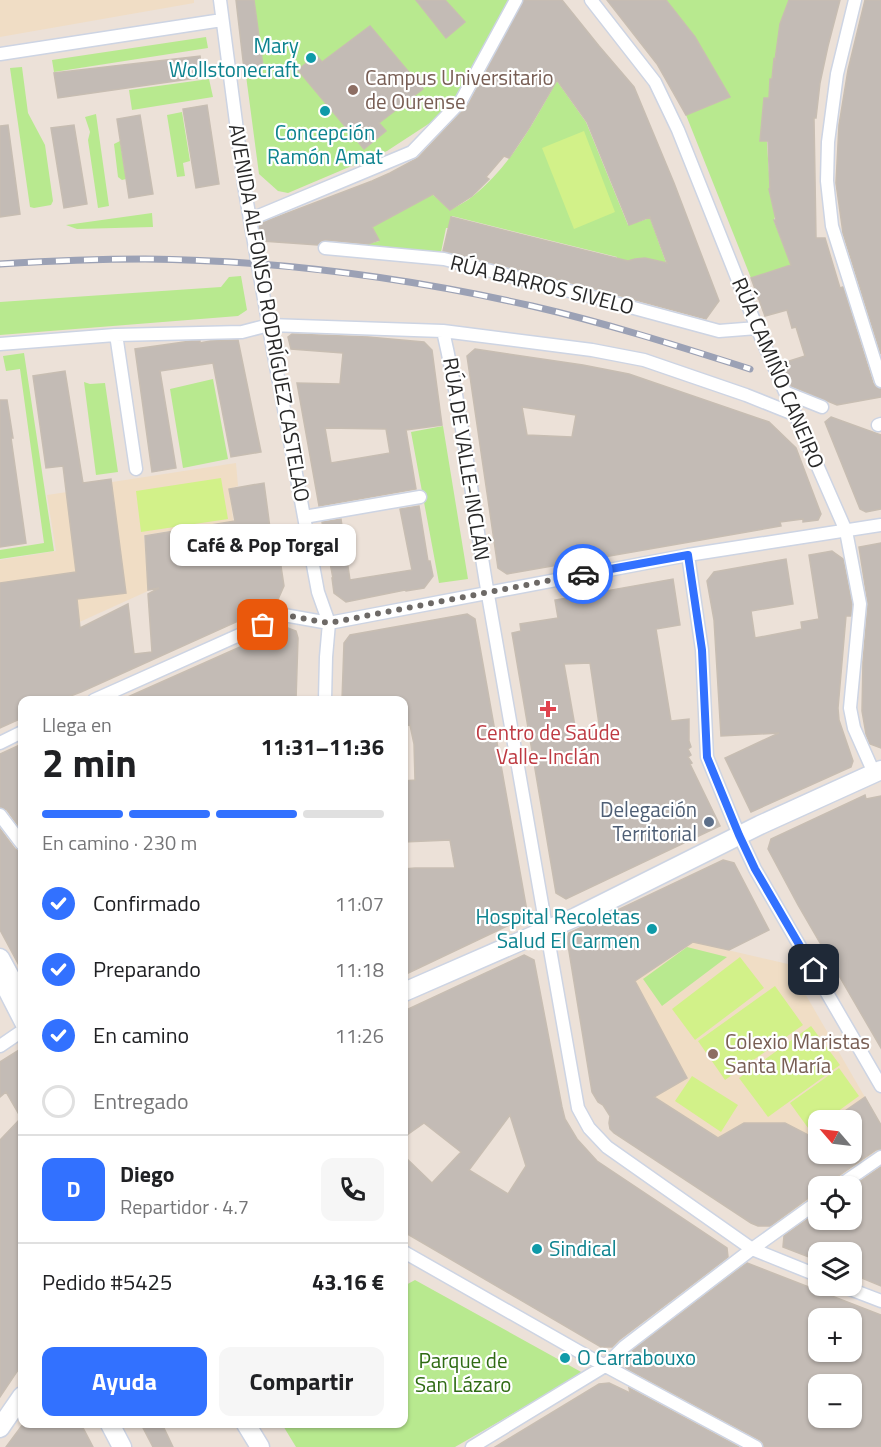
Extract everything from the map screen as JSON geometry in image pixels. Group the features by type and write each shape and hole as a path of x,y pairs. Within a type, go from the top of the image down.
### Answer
{"street":[{"name":"AVENIDA ALFONSO RODRÍGUEZ CASTELAO","path":"220,0 250,219 318,592 329,623"},
{"path":"250,219 412,152 461,101 516,0"},
{"name":"RÚA CAMIÑO CANEIRO","path":"591,0 655,82 684,143 757,328 846,531 860,604 850,708 854,728 877,772"},
{"path":"855,0 837,74 828,142 827,181 832,226 881,381"},
{"path":"0,54 222,20"},
{"name":"RÚA BARROS SIVELO","path":"325,248 444,259 719,331 757,328"},
{"path":"0,344 115,334 242,332 269,325 443,331 592,350 644,360 796,415"},
{"name":"RÚA DE VALLE-INCLÁN","path":"443,331 578,1108 589,1128 607,1147 752,1249 808,1272"},
{"path":"115,334 136,469"},
{"path":"787,393 822,406"},
{"path":"304,517 420,497"},
{"path":"103,696 284,615 329,623 688,555 881,525"},
{"path":"688,555 702,650 707,757 755,869 877,1068 881,1086"},
{"path":"325,696 329,623"},
{"path":"0,742 18,734"},
{"path":"408,990 576,917 739,835 877,772"},
{"path":"0,815 18,839"},
{"path":"0,958 18,992"},
{"path":"0,982 18,1017"},
{"path":"0,1046 18,1034"},
{"path":"853,1176 881,1157"},
{"path":"472,1447 605,1366 624,1347 808,1209"},
{"path":"408,1254 605,1366 756,1447"},
{"path":"862,1294 881,1301"},
{"path":"0,1428 18,1402"},
{"path":"112,1428 122,1447"},
{"path":"248,1428 260,1447"}],"shaded area":[{"path":"0,0 194,0 194,3 0,37"},
{"path":"236,463 238,486 229,489 235,533 221,535 219,523 144,535 148,591 0,658 0,560 56,551 47,495 94,488 99,484"},
{"name":"Colexio Maristas Santa María","path":"693,942 788,964 881,1125 881,1148 862,1163 862,1110 808,1110 808,1164 860,1164 843,1176 808,1176 808,1201 773,1226 758,1226 614,1133 609,1126 611,1117 608,1103 598,1102 592,1092 580,1017"}],"green space":[{"name":"Campus Universitario de Ourense","path":"236,0 510,0 454,99 433,121 387,151 288,193 278,191 259,174"},
{"path":"666,0 789,0 774,60 772,79 770,79 769,98 764,98 769,190 774,221 791,265 751,278 686,115 730,97 695,37"},
{"path":"206,37 208,48 54,72 52,60"},
{"path":"22,67 28,113 45,145 53,201 51,205 34,208 30,207 10,68"},
{"path":"209,79 213,97 132,110 129,90"},
{"path":"557,81 586,122 628,225 650,218 668,268 647,258 636,258 625,264 616,261 617,257 452,216 449,228 446,228 440,257 354,248 379,241 372,227 432,194 450,210 473,196 487,184 510,157"},
{"path":"182,112 190,161 183,163 185,176 177,177 167,115"},
{"path":"96,114 109,206 98,208 88,140 90,132 85,117"},
{"path":"584,131 615,212 574,229 542,148"},
{"path":"120,141 126,179 122,180 118,177 114,144"},
{"path":"152,213 153,227 77,229 66,225"},
{"path":"241,276 247,310 238,316 0,335 0,302 221,287 229,277"},
{"path":"24,353 54,551 0,559 0,550 44,543 20,369 6,371 3,356"},
{"path":"213,379 228,459 183,468 170,389"},
{"path":"84,382 105,383 118,472 96,475"},
{"path":"443,426 468,579 439,583 411,432"},
{"path":"221,478 228,519 141,532 136,491"},
{"path":"687,947 727,957 662,1006 643,979"},
{"path":"740,957 764,988 695,1040 672,1009"},
{"path":"775,986 803,1025 725,1080 698,1041"},
{"path":"811,1026 840,1065 768,1117 739,1078"},
{"path":"839,1068 859,1096 840,1110 808,1110 808,1128 790,1103"},
{"path":"692,1076 738,1105 721,1132 675,1101"},
{"name":"Parque de San Lázaro","path":"415,1280 583,1373 455,1447 296,1447 284,1428 408,1428 408,1284"}],"building":[{"path":"236,0 254,0 263,66 244,69"},
{"path":"416,0 445,0 465,22 446,38"},
{"path":"524,0 562,0 634,87 719,301 706,319 443,251 451,217 628,261 645,258 667,263 650,217 629,225 587,122 557,80 509,158 504,156 486,177 489,179 472,196 450,210 433,194 372,227 379,240 368,244 326,240 321,241 318,245 262,241 259,224 372,181 418,158 468,105"},
{"path":"607,0 666,0 695,37 730,97 686,115 657,64"},
{"path":"789,0 840,0 820,83 816,118 814,118 816,238 825,238 873,383 881,389 881,397 837,405 791,386 783,363 805,356 796,327 792,328 787,310 765,316 751,278 791,265 774,220 776,220 769,189 768,141 760,141 764,98 769,98 770,79 772,79 780,24"},
{"path":"865,0 881,0 881,354 843,233 836,183 839,125 848,70"},
{"path":"370,26 423,89 379,123 386,131 364,149 298,70 316,55 322,62"},
{"path":"200,56 203,77 58,98 54,73"},
{"path":"207,105 219,184 196,188 183,109"},
{"path":"140,115 153,194 129,198 117,119"},
{"path":"8,125 20,214 0,217 0,126"},
{"path":"74,125 87,204 64,208 51,128"},
{"path":"292,334 424,342 432,350 442,425 406,430 416,489 319,506 297,383 340,384 343,353 291,349 288,337","holes":["325,428 386,429 390,453 331,463"]},
{"path":"238,340 261,452 231,457 213,363 160,371 176,468 152,472 135,349 191,341 200,341 200,343"},
{"path":"475,349 629,374 769,422 796,448 821,514 818,520 780,522 781,526 507,574 498,568 467,356","holes":["522,407 576,415 572,437 527,435"]},
{"path":"65,371 83,483 111,479 126,593 77,599 80,628 128,604 134,654 152,652 148,594 159,588 148,590 145,536 235,521 229,489 264,483 270,528 275,527 284,586 276,604 81,692 70,696 18,696 18,720 0,728 0,583 76,572 63,466 46,468 33,376"},
{"path":"0,400 7,400 26,543 0,547"},
{"path":"831,417 881,435 881,509 866,512 860,509 825,422"},
{"path":"419,506 428,561 430,561 433,576 424,588 346,602 334,593 322,522 341,519 350,580 412,570 400,509"},
{"path":"881,543 881,748 870,744 862,711 868,604 859,547"},
{"path":"832,551 843,559 852,604 851,616 846,616 838,708 839,720 853,761 851,767 751,812 725,758 779,733 721,736 714,620 707,581 714,572 786,559 793,604 751,611 755,638 802,629 801,622 819,619 809,555"},
{"path":"673,579 680,625 656,629 671,721 689,719 691,747 688,749 691,755 688,757 692,763 690,764 720,826 566,899 556,893 512,633 521,631 520,624 558,618 555,600","holes":["590,663 600,731 576,732 564,664"]},
{"path":"467,614 475,619 527,911 522,919 408,973 408,869 455,868 450,840 408,842 408,781 415,780 414,744 410,725 408,725 408,696 342,696 344,643 350,635"},
{"path":"285,627 296,631 298,638 296,696 130,696"},
{"path":"18,746 18,825 7,810 0,807 0,754"},
{"path":"865,795 866,799 881,796 881,1048 768,849 771,839"},
{"path":"0,829 18,850 18,964 0,930"},
{"path":"723,860 734,863 769,930 729,950 693,942 635,981 687,1078 654,1097 718,1138 744,1123 785,1123 808,1135 808,1164 856,1164 838,1176 808,1176 808,1198 770,1226 758,1226 614,1133 610,1129 610,1116 592,1092 567,939 569,933"},
{"path":"524,955 534,960 562,1107 565,1119 577,1139 597,1161 727,1248 728,1257 612,1347 601,1347 408,1234 408,1160 432,1183 461,1152 424,1123 408,1134 408,1009","holes":["510,1115 526,1166 508,1194 469,1170"]},
{"path":"18,1051 18,1113 6,1092 0,1097 0,1062"},
{"path":"865,1097 881,1125 881,1149 862,1160 862,1110 846,1110"},
{"path":"18,1121 18,1370 0,1397 0,1140"},
{"path":"881,1167 881,1286 862,1278 862,1242 808,1242 808,1257 783,1247 784,1236 808,1219 808,1230 862,1230 862,1180"},
{"path":"747,1263 808,1287 808,1296 832,1296 881,1315 881,1447 764,1447 760,1440 626,1368 625,1358"},
{"path":"609,1383 630,1393 629,1388 739,1447 495,1447 599,1384"},
{"path":"20,1428 83,1428 93,1447 6,1447"},
{"path":"143,1428 164,1428 173,1447 153,1447"}],"railway":[{"path":"0,264 109,259 193,260 340,272 437,287 532,306 642,335 750,369"}],"way so far":[{"path":"263,625 284,615 329,623 583,574"}],"place":[{"name":"Mary Wollstonecraft","path":"311,58"},
{"name":"Campus Universitario de Ourense","path":"353,90"},
{"name":"Concepción Ramón Amat","path":"325,111"},
{"name":"Café & Pop Torgal","path":"263,625"},
{"name":"Centro de Saúde Valle-Inclán","path":"548,709"},
{"name":"Delegación Territorial","path":"709,822"},
{"name":"Hospital Recoletas Salud El Carmen","path":"652,929"},
{"name":"Colexio Maristas Santa María","path":"713,1054"},
{"name":"Sindical","path":"537,1249"},
{"name":"O Carrabouxo","path":"565,1358"}],"route":[{"path":"583,574 688,555 702,650 707,757 755,869 814,970"}]}
